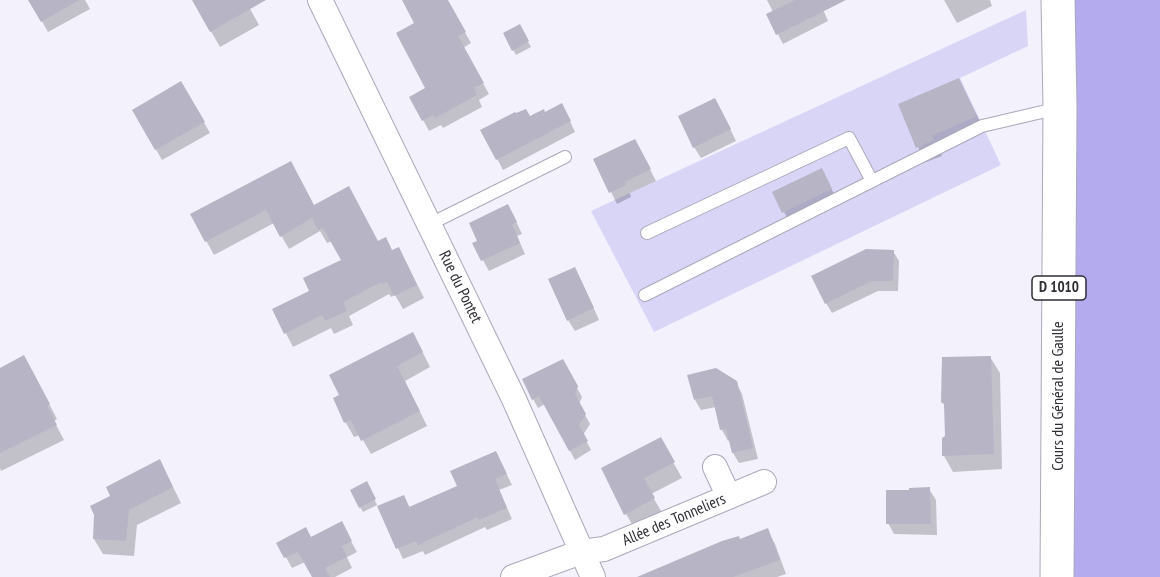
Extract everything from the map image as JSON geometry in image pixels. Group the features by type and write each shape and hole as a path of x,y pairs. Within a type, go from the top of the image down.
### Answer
{"main road":[{"name":"Cours du Général de Gaulle","path":"1057,577 1060,107 1058,0"}],"street":[{"name":"Rue du Pontet","path":"320,0 513,398 593,577"},
{"path":"715,467 729,497"},
{"name":"Allée des Tonneliers","path":"513,577 581,552 604,549 764,482"}],"lane":[{"path":"645,295 982,126 1060,107"},
{"path":"647,233 849,138 872,181"},
{"path":"430,224 565,156"}],"shaded area":[{"path":"1067,0 1160,0 1160,577 1072,577"},
{"path":"1026,10 1028,46 960,78 1001,165 654,332 591,211"}],"building":[{"path":"28,0 79,0 41,22"},
{"path":"192,0 266,0 210,32"},
{"path":"402,0 448,0 466,32 458,36 484,83 474,88 477,95 435,118 433,115 422,121 409,97 425,88 396,33 414,23"},
{"path":"795,0 846,0 776,35 766,14"},
{"path":"520,24 529,41 512,51 503,33"},
{"path":"959,78 977,116 932,136 934,140 916,148 898,104"},
{"path":"181,81 205,122 155,150 132,110"},
{"path":"715,98 731,129 693,148 678,116"},
{"path":"562,103 571,121 496,160 480,130 515,112 526,109 530,116 544,109 545,112"},
{"path":"635,139 651,169 609,193 593,159"},
{"path":"291,161 314,205 349,186 378,241 386,237 392,250 399,247 417,285 394,296 387,282 382,284 381,282 343,302 347,311 325,321 322,315 284,334 272,309 309,291 303,278 341,260 323,228 318,230 312,218 280,237 266,210 205,242 190,214"},
{"path":"822,168 832,189 782,213 772,192"},
{"path":"508,204 517,222 512,224 520,243 481,261 472,243 477,241 469,223"},
{"path":"866,249 894,250 893,281 872,281 825,304 811,276"},
{"path":"575,267 594,308 567,321 548,279"},
{"path":"413,332 423,352 397,366 420,411 361,441 351,420 344,423 333,398 339,395 329,375"},
{"path":"24,355 50,404 47,406 57,425 0,453 0,368"},
{"path":"991,356 994,454 942,456 942,438 945,436 944,404 941,402 942,357"},
{"path":"563,359 578,386 575,394 586,414 579,425 588,441 569,451 539,396 532,400 522,379"},
{"path":"716,368 737,381 753,448 732,453 726,429 720,430 712,396 694,400 687,375"},
{"path":"661,437 675,462 644,478 655,498 624,515 601,468"},
{"path":"496,451 507,474 495,479 507,508 479,520 478,517 418,545 416,541 396,549 377,506 404,495 409,507 457,486 450,471"},
{"path":"160,459 173,487 129,510 126,541 93,539 94,515 90,506 110,496 106,487"},
{"path":"367,481 376,499 359,508 350,490"},
{"path":"930,487 931,524 886,524 886,490"},
{"path":"342,521 352,541 342,546 347,557 325,568 330,577 312,577 298,552 284,558 276,543 306,527 311,537"},
{"path":"768,528 780,560 733,577 637,577 722,541 739,536 740,539"}]}
